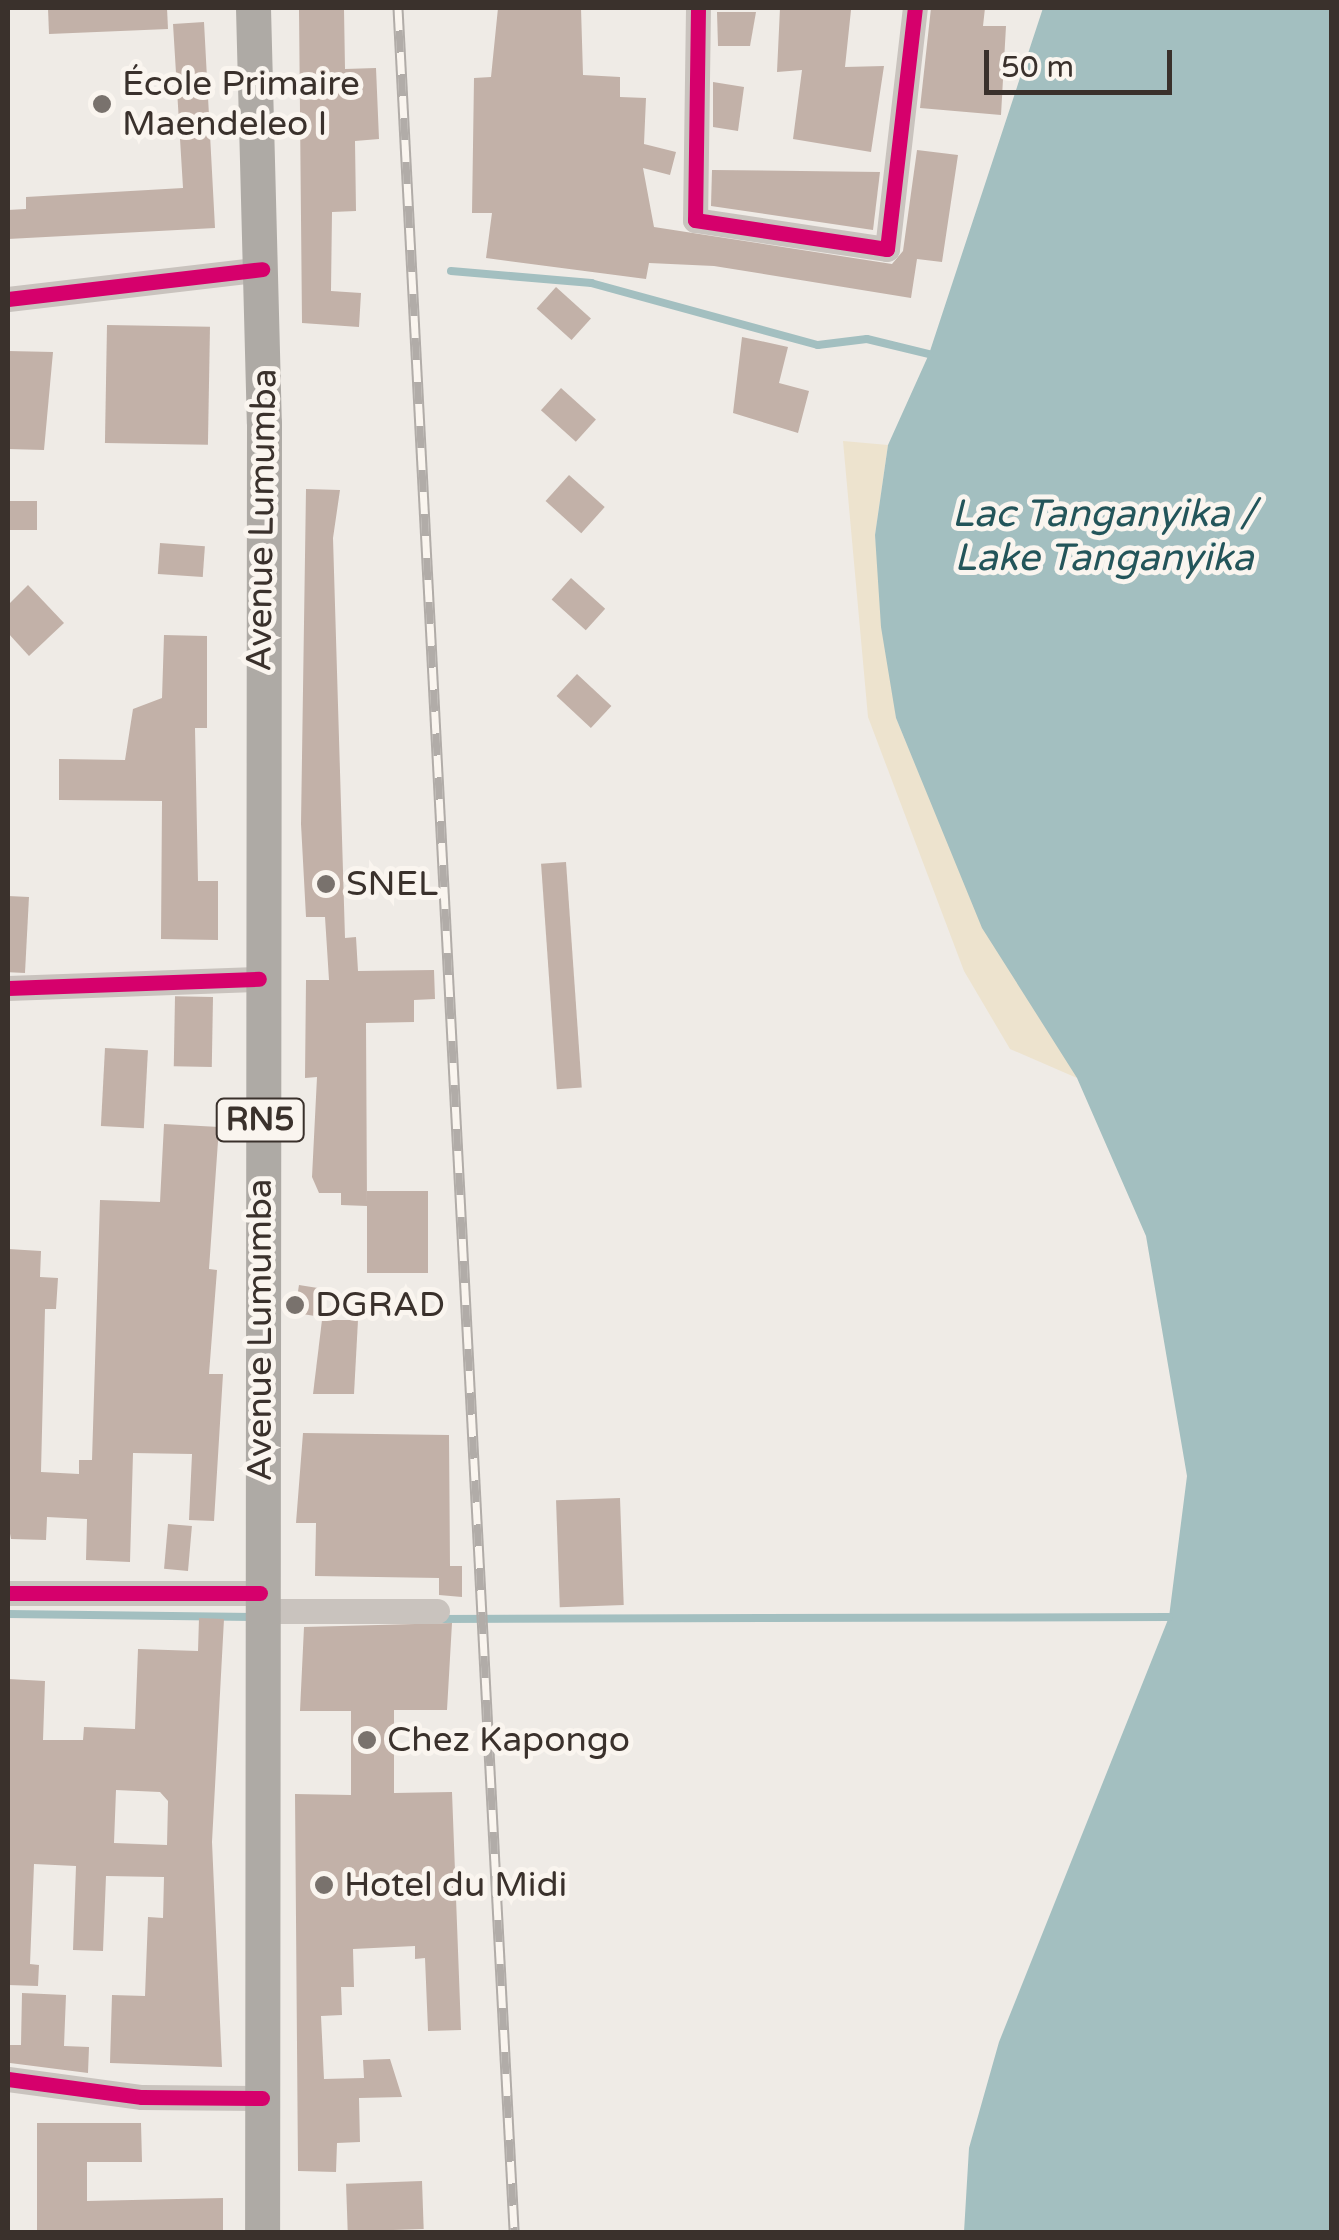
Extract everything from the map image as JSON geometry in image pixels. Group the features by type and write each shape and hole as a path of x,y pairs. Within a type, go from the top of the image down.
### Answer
{"highway":[{"name":"Avenue Lumumba","path":"253,8 262,269 262,2232"}],"street":[{"path":"698,8 695,220 887,249 915,8"},
{"path":"8,299 262,269"},
{"path":"8,988 259,979"},
{"path":"8,1593 437,1611"},
{"path":"8,2080 142,2097 262,2098"}],"sand":[{"path":"843,441 888,445 875,535 896,718 957,864 1077,1078 1010,1049 964,971 868,717"}],"water":[{"name":"Lac Tanganyika / Lake Tanganyika","path":"1043,8 1331,8 1331,2232 964,2232 969,2148 999,2042 1169,1617 1187,1476 1146,1236 1077,1078 982,928 896,718 881,627 875,535 888,445 929,354"}],"building":[{"path":"48,8 167,8 168,29 49,34"},
{"path":"498,8 581,8 583,75 620,77 620,97 646,98 644,144 676,152 670,175 643,168 654,227 892,264 903,251 917,150 958,155 942,262 917,259 911,298 714,266 649,263 646,279 486,258 492,213 472,213 474,78 491,77"},
{"path":"780,8 851,10 845,67 884,66 871,152 793,139 802,70 777,72"},
{"path":"931,8 985,8 983,26 1006,26 1001,115 920,108"},
{"path":"299,9 344,9 345,69 376,68 379,139 355,141 356,211 332,212 331,291 361,293 359,327 302,323"},
{"path":"717,12 756,12 750,46 718,46"},
{"path":"204,22 215,228 8,239 8,210 26,209 26,197 183,188 173,24"},
{"path":"713,82 744,87 738,131 713,127"},
{"path":"712,170 880,172 873,230 711,206"},
{"path":"556,287 591,318 572,340 537,309"},
{"path":"107,325 210,327 208,445 105,443"},
{"path":"742,337 788,347 779,383 809,391 798,433 733,413"},
{"path":"8,351 53,352 44,450 8,449"},
{"path":"561,388 596,419 576,442 541,410"},
{"path":"569,475 605,507 581,533 546,501"},
{"path":"306,489 340,490 333,538 345,938 356,937 358,971 434,970 435,999 414,1000 414,1022 366,1023 367,1206 341,1205 341,1193 319,1193 312,1177 317,1077 305,1078 306,980 329,980 325,917 306,917 301,824"},
{"path":"8,501 37,501 37,530 8,530"},
{"path":"160,543 205,546 203,577 158,574"},
{"path":"571,578 605,609 586,630 552,600"},
{"path":"28,585 64,623 29,656 8,633 8,605"},
{"path":"164,635 207,636 207,728 195,728 198,881 218,881 218,940 161,939 162,801 59,800 59,759 125,760 133,709 162,698"},
{"path":"577,674 611,706 591,728 557,696"},
{"path":"566,862 582,1087 557,1089 541,864"},
{"path":"8,896 29,897 25,973 8,972"},
{"path":"175,996 213,997 212,1067 174,1066"},
{"path":"105,1048 148,1050 144,1128 101,1126"},
{"path":"164,1124 219,1127 209,1269 217,1270 209,1374 223,1374 214,1521 189,1520 192,1454 133,1453 130,1562 86,1560 87,1519 47,1517 46,1540 11,1539 8,1249 41,1251 40,1277 58,1278 56,1309 45,1309 41,1472 79,1474 79,1460 92,1460 100,1200 160,1202"},
{"path":"367,1191 428,1191 428,1273 367,1273"},
{"path":"299,1285 318,1288 313,1316 295,1313"},
{"path":"322,1320 358,1320 354,1394 313,1394"},
{"path":"303,1433 449,1435 450,1566 462,1566 462,1597 439,1595 439,1578 315,1576 316,1523 296,1523"},
{"path":"620,1498 624,1605 560,1607 556,1500"},
{"path":"168,1524 192,1526 188,1571 164,1569"},
{"path":"199,1618 224,1619 212,1842 222,2067 110,2063 112,1995 145,1996 148,1917 163,1918 164,1877 106,1876 103,1951 73,1950 76,1866 34,1864 30,1964 39,1965 38,1986 8,1985 8,1679 45,1681 43,1740 83,1740 84,1727 135,1729 138,1649 198,1651","holes":["116,1790 160,1792 168,1801 167,1845 114,1843"]},
{"path":"452,1623 447,1710 394,1710 394,1793 452,1792 461,2030 428,2031 425,1958 415,1959 415,1946 353,1949 354,1987 341,1987 342,2015 321,2016 324,2079 364,2078 363,2060 390,2059 402,2097 359,2098 360,2142 337,2143 336,2172 298,2171 295,1794 351,1795 351,1711 300,1711 304,1627"},
{"path":"22,1993 66,1995 64,2046 89,2047 88,2073 10,2063 10,2045 21,2045"},
{"path":"37,2123 141,2123 142,2162 87,2162 87,2201 223,2198 223,2232 37,2232"},
{"path":"422,2181 424,2229 348,2232 346,2184"}],"waterway":[{"path":"451,271 591,283 818,345 867,339 929,354"},
{"path":"8,1614 253,1617"},
{"path":"437,1619 1169,1617"}],"railway":[{"path":"398,8 514,2232"}],"cycle path":[{"path":"698,8 695,220 887,249 915,8"},
{"path":"8,299 262,269"},
{"path":"8,988 259,979"},
{"path":"8,1593 260,1593"},
{"path":"8,2079 142,2097 262,2098"}],"place":[{"name":"École Primaire Maendeleo I","path":"102,104"},
{"name":"SNEL","path":"326,884"},
{"name":"DGRAD","path":"295,1305"},
{"name":"Chez Kapongo","path":"367,1740"},
{"name":"Hotel du Midi","path":"324,1885"}]}
